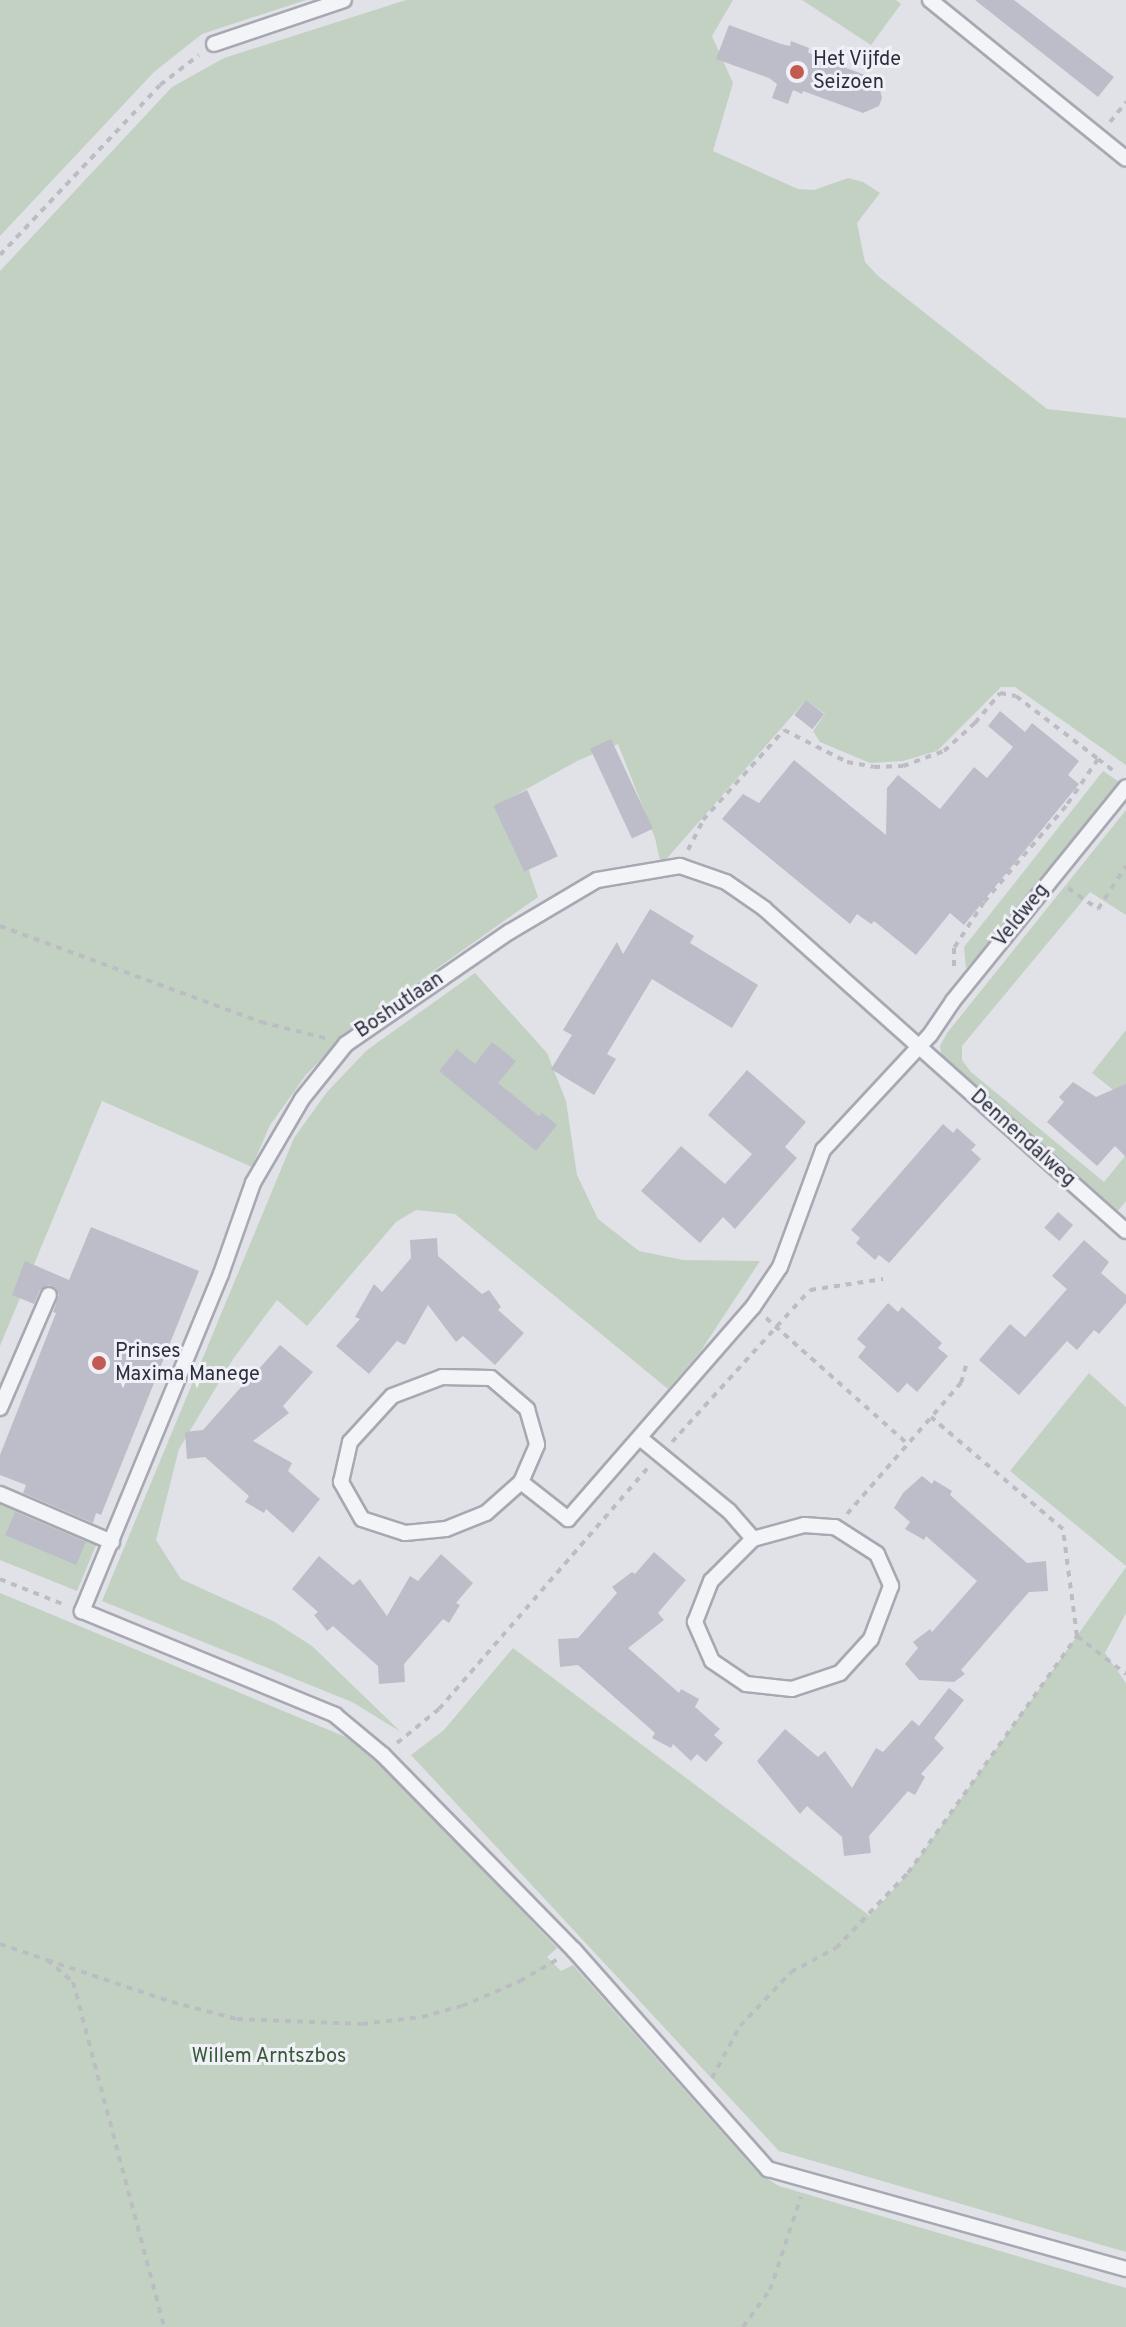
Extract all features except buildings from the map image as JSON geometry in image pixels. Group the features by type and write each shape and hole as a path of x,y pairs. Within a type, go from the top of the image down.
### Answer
{"lane":[{"path":"214,44 344,0"},
{"path":"930,0 1126,159"},
{"name":"Veldweg","path":"521,1482 568,1519 640,1438 753,1307 780,1267 823,1150 930,1035 953,1001 1126,787"},
{"name":"Boshutlaan","path":"82,1611 221,1274 253,1183 302,1099 346,1044 509,932 597,880 680,866 726,882 765,909 919,1045"},
{"name":"Dennendalweg","path":"919,1045 1126,1231"},
{"path":"0,1408 49,1295"},
{"path":"442,1377 491,1378 527,1409 537,1445 521,1482 486,1513 446,1529 405,1533 362,1519 341,1482 350,1442 392,1396 442,1377"},
{"path":"640,1438 729,1511 753,1539"},
{"path":"0,1494 112,1542"},
{"path":"804,1525 835,1527 877,1554 891,1586 871,1639 840,1673 792,1689 746,1684 712,1661 695,1622 711,1581 753,1539 804,1525"},
{"path":"82,1611 335,1715 383,1755 574,1950 768,2169 1126,2269"}],"path":[{"path":"0,255 160,85 214,44"},
{"path":"1098,137 1126,102"},
{"path":"680,866 703,820 784,730 847,762 874,767 903,766 944,751 975,723 1000,693 1016,696 1117,774"},
{"path":"953,1001 954,948 984,902 1066,806 1098,759"},
{"path":"1053,877 1098,909 1126,866"},
{"path":"0,926 261,1022 346,1044"},
{"path":"383,1755 439,1709 659,1455 778,1329 810,1290 883,1279"},
{"path":"753,1307 908,1444"},
{"path":"835,1527 961,1383 967,1362"},
{"path":"703,2094 740,2026 791,1972 836,1948 908,1873 1077,1636 1063,1529 931,1417"},
{"path":"0,1579 82,1611"},
{"path":"1077,1636 1126,1674"},
{"path":"0,1944 172,2002 237,2019 362,2024 422,2017 462,2006 520,1981 574,1950"},
{"path":"47,1960 73,1982 164,2327"},
{"path":"743,2327 770,2290 806,2180"}],"green space":[{"path":"0,0 306,0 202,34 154,72 0,236"},
{"path":"406,0 733,0 712,36 733,83 713,151 798,189 814,190 848,178 863,182 880,193 857,223 865,262 878,276 1047,409 1126,418 1126,765 1015,687 1001,687 937,751 903,761 870,763 820,742 813,731 825,714 806,700 661,865 655,838 618,744 579,760 505,801 538,897 347,1032 306,1075 270,1125 252,1167 102,1101 0,1346 0,271 172,87 224,58"},
{"path":"802,0 896,0 901,4 871,45"},
{"path":"1103,771 1121,783 990,944 966,968 964,947"},
{"path":"1126,810 1126,915 1090,892 962,1046 962,1060 971,1072 1104,1182 1126,1155 1126,1201 1111,1219 942,1060 940,1046 947,1033"},
{"path":"475,973 547,1053 566,1101 577,1175 598,1219 639,1251 683,1260 760,1261 700,1352 668,1389 455,1214 416,1210 396,1222 307,1326 277,1300 233,1359 179,1449 156,1540 181,1579 273,1621 312,1646 401,1732 352,1702 102,1601 294,1138 327,1092 367,1050"},
{"path":"1126,1030 1126,1100 1092,1073"},
{"path":"1089,1373 1126,1407 1126,1566 1010,1471"},
{"path":"0,1487 102,1531 77,1591 0,1560"},
{"path":"1126,1567 1126,1613 1105,1653 1126,1683 1126,2252 779,2151 411,1755 444,1730 513,1648 870,1916 908,1873"},
{"name":"Willem Arntszbos","path":"0,1593 353,1740 380,1762 557,1948 547,1957 561,1971 573,1965 757,2172 779,2186 1126,2288 1126,2327 0,2327"}],"place":[{"name":"Het Vijfde Seizoen","path":"797,72"},
{"name":"Prinses Maxima Manege","path":"99,1363"}]}
